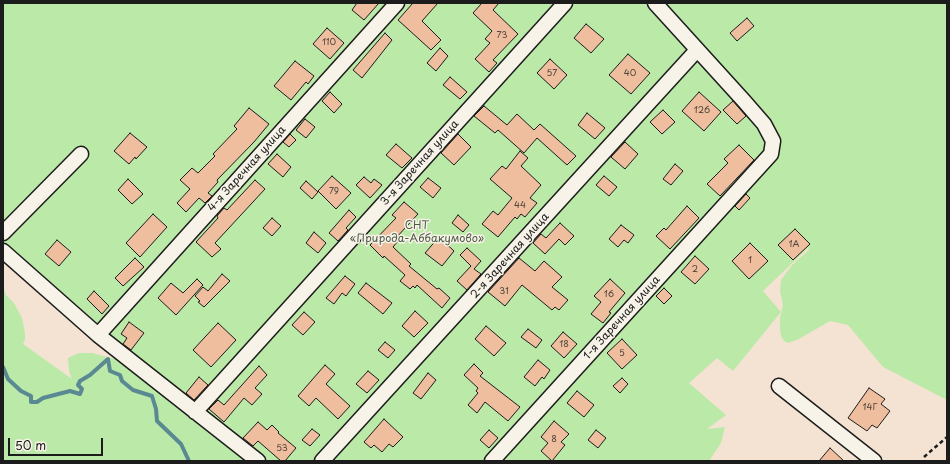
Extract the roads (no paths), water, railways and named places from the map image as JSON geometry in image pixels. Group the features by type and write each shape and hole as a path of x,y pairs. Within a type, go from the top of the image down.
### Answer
{"street":[{"name":"4-я Заречная улица","path":"98,335 397,3"},
{"name":"3-я Заречная улица","path":"195,412 565,3"},
{"name":"1-я Заречная улица","path":"492,461 771,154 773,141 764,124 655,3"},
{"name":"2-я Заречная улица","path":"322,461 697,50"},
{"path":"3,233 81,154"},
{"path":"3,251 98,335 258,461"},
{"path":"779,386 874,461"}],"waterway":[{"path":"3,367 8,379 21,391 31,396 31,402 37,402 43,398 70,391 80,394 82,389 78,385 80,381 90,375 108,359 110,371 120,375 122,381 133,390 152,396 156,409 157,421 181,444 189,461"}],"park label":[{"name":"СНТ «Природа-Аббакумово»","path":"417,232"}]}
